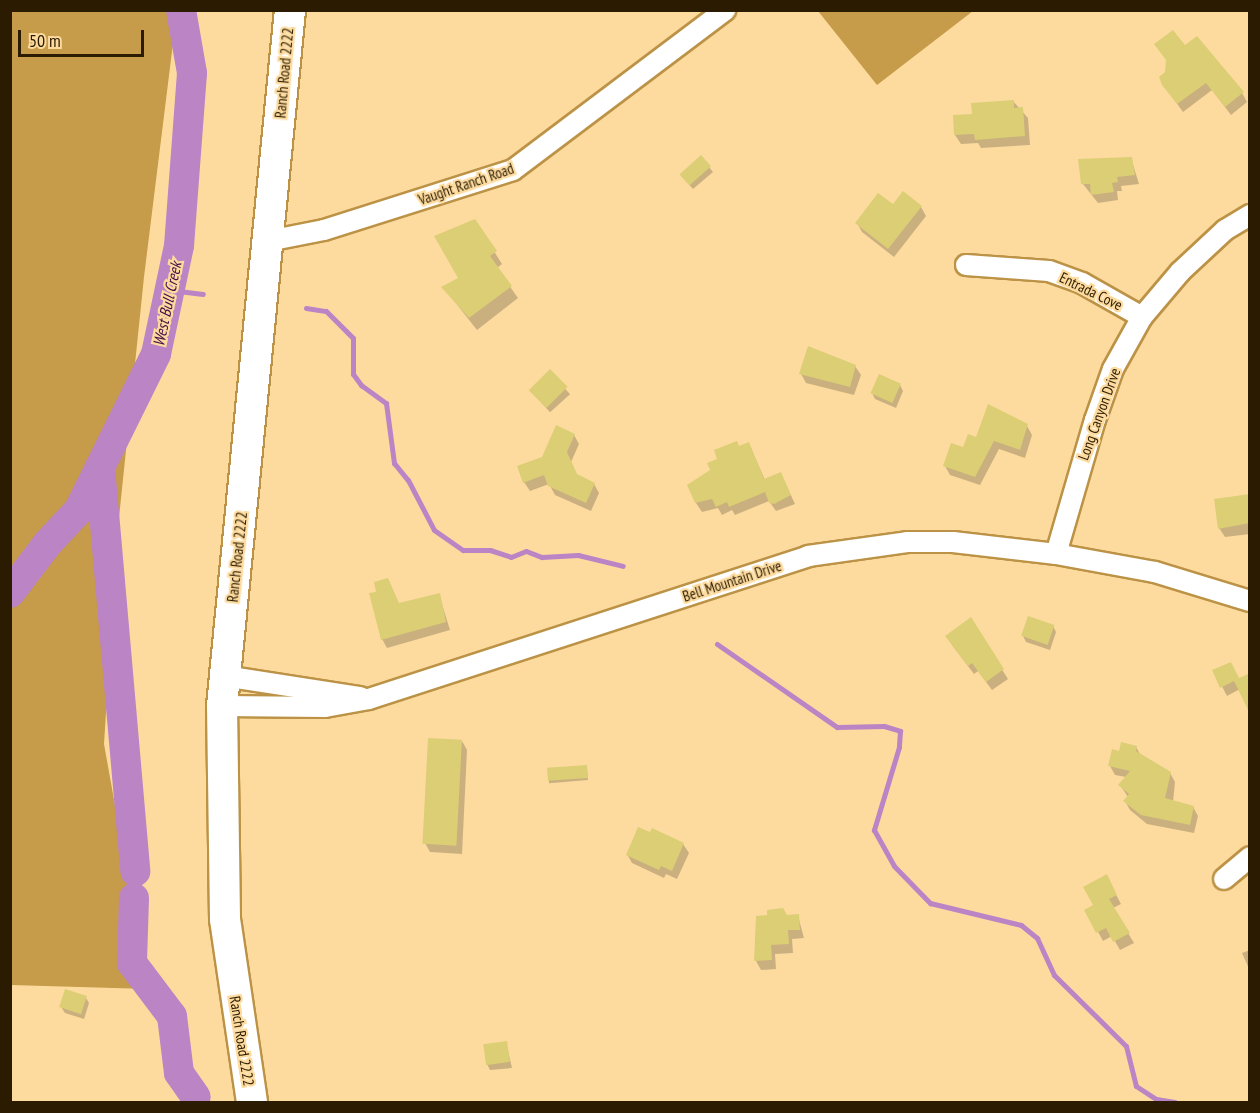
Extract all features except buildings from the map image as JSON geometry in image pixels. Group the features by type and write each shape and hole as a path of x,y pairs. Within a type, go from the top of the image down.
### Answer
{"main road":[{"name":"Ranch Road 2222","path":"252,1102 225,919 222,706 290,10"}],"street":[{"name":"Vaught Ranch Road","path":"268,241 324,230 513,170 725,10"},
{"name":"Long Canyon Drive","path":"1056,554 1095,420 1113,369 1142,317 1180,272 1225,230 1250,215"},
{"name":"Entrada Cove","path":"966,265 1049,271 1082,283 1142,317"},
{"name":"Bell Mountain Drive","path":"222,706 325,707 369,699 808,556 907,542 953,542 1056,554 1155,572 1250,601"},
{"path":"224,676 369,699"},
{"path":"1224,879 1250,857"}],"shaded area":[{"path":"11,10 177,11 144,277 117,537 104,744 148,989 11,985"},
{"path":"818,11 973,11 877,85"}],"waterway":[{"name":"West Bull Creek","path":"10,593 48,543 79,510 156,354 179,246 192,73 181,10"},
{"path":"170,290 203,294"},
{"path":"306,308 326,311 353,338 353,374 361,385 386,403 394,463 408,480 434,530 463,550 490,550 511,557 526,551 542,557 578,555 623,566"},
{"path":"100,467 135,871"},
{"path":"717,644 837,727 884,726 900,731 899,747 874,830 894,866 930,903 1021,925 1037,938 1054,975 1126,1046 1136,1086 1156,1099 1175,1102"},
{"path":"134,898 132,963 172,1016 179,1073 196,1097"}]}
